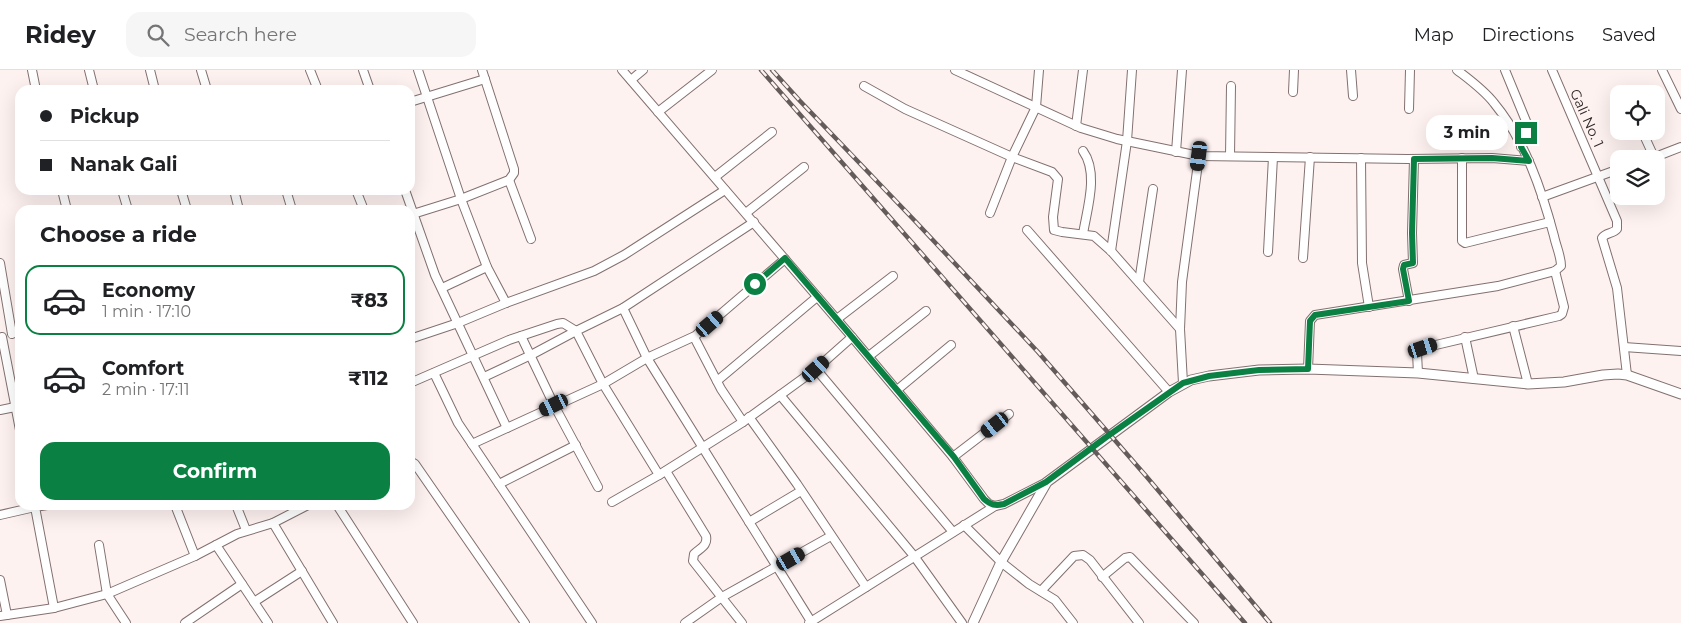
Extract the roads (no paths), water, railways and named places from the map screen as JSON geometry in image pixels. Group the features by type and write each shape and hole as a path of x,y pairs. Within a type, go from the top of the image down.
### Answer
{"street":[{"path":"32,70 35,85"},
{"path":"89,70 93,85"},
{"path":"150,70 154,85"},
{"path":"202,70 206,85"},
{"path":"310,70 316,85"},
{"path":"363,70 368,85"},
{"path":"418,70 461,199 487,267 506,303"},
{"path":"415,213 461,199 509,180 514,173 482,70"},
{"path":"622,70 869,356 954,457 984,499 989,504 995,506"},
{"path":"631,80 642,70"},
{"path":"658,112 712,70"},
{"path":"955,70 1076,126 1127,141 1199,156 1462,158 1529,161"},
{"path":"990,213 1012,157 1036,107 1039,70"},
{"path":"1076,126 1083,70"},
{"path":"1111,251 1127,141 1132,70"},
{"path":"1176,152 1182,70"},
{"path":"1293,92 1294,70"},
{"path":"1351,70 1353,96"},
{"path":"1409,109 1410,70"},
{"path":"1308,369 1310,321 1320,314 1498,286 1555,271 1561,264 1550,222 1529,161 1505,117 1493,102 1457,70"},
{"path":"1505,70 1526,121 1526,133 1521,147"},
{"name":"Gali No. 1","path":"1552,70 1618,225 1615,231 1606,234 1602,238 1617,288 1624,347"},
{"path":"1662,70 1681,109"},
{"path":"415,101 484,79"},
{"path":"864,86 904,109 1012,157 1056,174 1058,179 1053,218 1054,230 1094,236 1111,251 1180,328"},
{"path":"1230,156 1231,86"},
{"path":"715,177 772,132"},
{"path":"1665,153 1681,147"},
{"path":"1083,151 1091,166 1091,177 1083,234"},
{"path":"1183,383 1180,328 1182,282 1199,156"},
{"path":"1268,252 1273,157"},
{"path":"1304,258 1310,157"},
{"path":"1361,158 1362,263 1369,306"},
{"path":"1462,158 1462,241 1465,243 1550,222"},
{"path":"1409,301 1403,269 1404,265 1413,263 1414,159"},
{"path":"746,213 804,167"},
{"path":"1542,198 1610,172"},
{"path":"509,180 531,239"},
{"path":"1139,282 1153,189"},
{"path":"415,337 458,323 506,303 594,271 624,255 726,190"},
{"path":"415,220 435,275 507,428"},
{"path":"484,377 531,356 623,308 754,222"},
{"path":"1027,230 1169,392"},
{"path":"472,444 603,384 647,358 694,337 785,258"},
{"path":"0,263 15,329"},
{"path":"442,288 487,267"},
{"path":"1418,373 1416,358 1419,350 1562,314 1564,308 1555,271"},
{"path":"837,319 893,276"},
{"path":"717,381 817,297"},
{"path":"623,308 647,358 811,623 964,524 995,506 1004,504 1046,482 1183,383 1209,376 1259,370 1308,369 1418,373 1528,384 1564,382 1603,374 1618,374 1681,394"},
{"path":"869,356 926,311"},
{"path":"415,380 521,336 560,323 576,331 603,384 706,536 704,546 694,554 693,561 742,623"},
{"path":"1513,326 1528,384"},
{"path":"15,333 1,337 15,394"},
{"path":"521,336 554,405 598,487"},
{"path":"694,337 717,381 801,491 866,587"},
{"path":"612,502 663,473 746,419 816,369 852,337"},
{"path":"1465,337 1474,379"},
{"path":"897,390 951,345"},
{"path":"1627,376 1624,347 1681,351"},
{"path":"816,369 953,532"},
{"path":"434,373 447,402 472,444 592,623"},
{"path":"780,395 914,556 962,623"},
{"path":"0,410 15,407"},
{"path":"954,457 1009,414"},
{"path":"499,484 576,445"},
{"path":"415,464 525,623"},
{"path":"973,623 1001,562 1046,482"},
{"path":"749,522 801,491"},
{"path":"0,515 19,510"},
{"path":"36,510 54,608"},
{"path":"177,510 195,556"},
{"path":"238,510 246,530"},
{"path":"0,580 4,616 54,608 107,594 195,556 246,530 273,523 292,510"},
{"path":"340,510 413,623"},
{"path":"273,523 333,623"},
{"path":"964,524 1001,562 1029,584 1054,600 1074,623"},
{"path":"685,623 722,597 831,536"},
{"path":"99,545 107,594 126,623"},
{"path":"216,545 268,623"},
{"path":"1041,590 1077,554 1087,556 1139,623"},
{"path":"1102,577 1124,558 1130,557 1194,623"},
{"path":"254,602 302,571"},
{"path":"185,623 242,584"}],"railway":[{"path":"761,70 1245,623"},
{"path":"772,70 1038,352 1270,623"}]}
